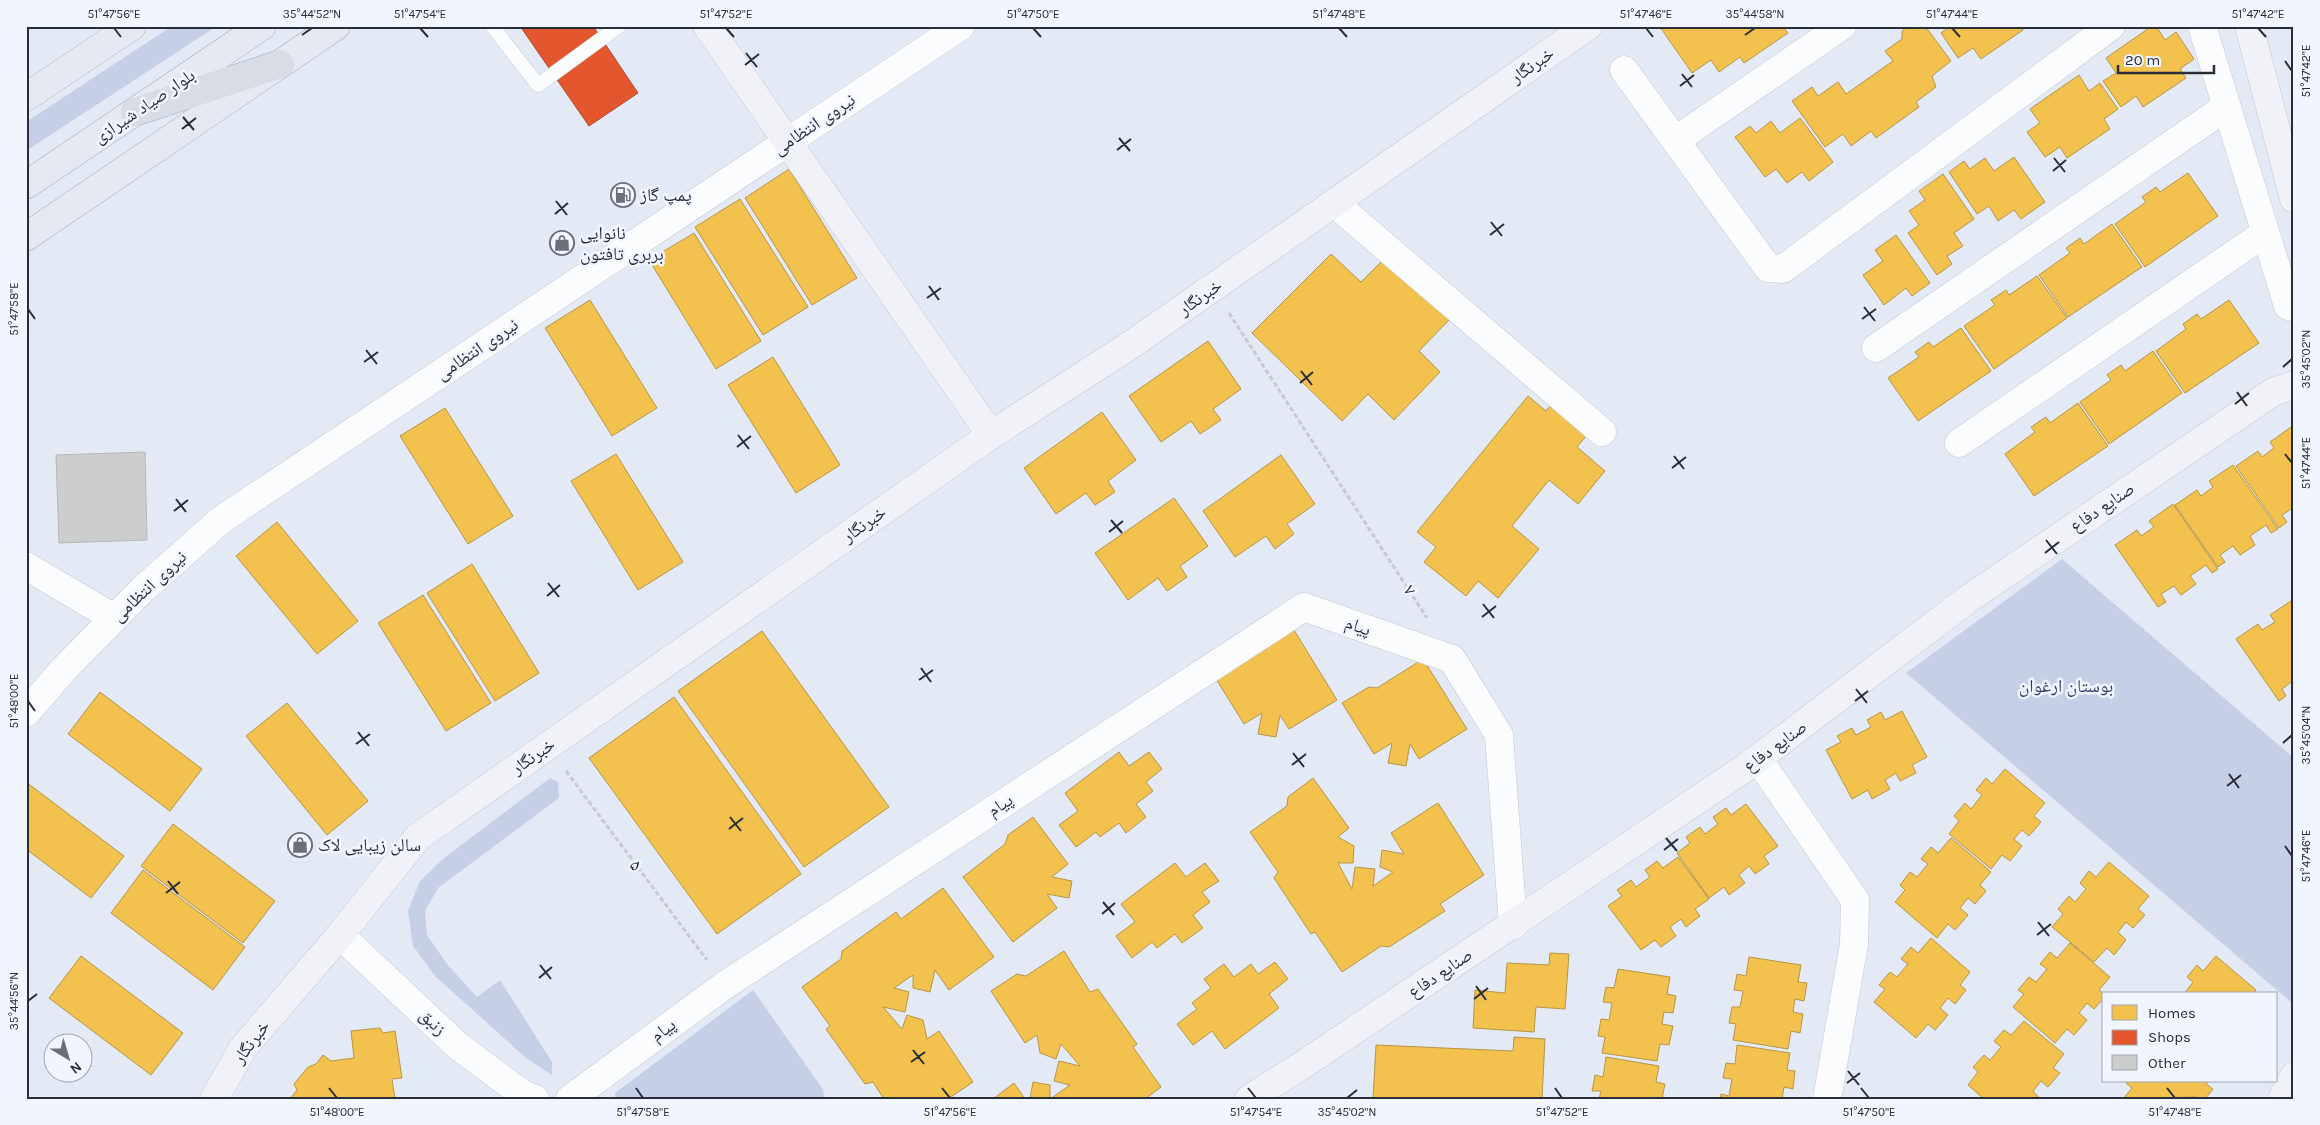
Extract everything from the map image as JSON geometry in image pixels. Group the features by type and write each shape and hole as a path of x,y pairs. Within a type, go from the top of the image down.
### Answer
{"highway":[{"path":"134,112 280,64"}],"main road":[{"path":"26,97 132,26"},
{"name":"بلوار صیاد شیرازی","path":"26,185 262,26"},
{"path":"26,237 336,26"}],"street":[{"path":"708,26 991,435"},
{"name":"نیروی انتظامی","path":"26,713 64,669 143,588 221,520 961,26"},
{"name":"خبرنگار","path":"214,1099 243,1048 340,934 418,837 991,435 1129,346 1588,26"},
{"path":"1676,140 1842,26"},
{"path":"1624,70 1768,268 1783,269 2111,26"},
{"path":"2202,26 2288,306 2294,307"},
{"path":"2249,26 2294,199"},
{"path":"1876,348 2226,107"},
{"path":"1334,204 1602,432"},
{"path":"1959,443 2265,233"},
{"name":"صنایع دفاع","path":"1249,1099 1513,925 1758,759 1968,598 2273,392 2294,385"},
{"path":"26,566 114,618"},
{"name":"پیام","path":"570,1099 725,985 1304,607 1452,659"},
{"path":"1452,659 1498,735 1513,925"},
{"path":"1758,759 1855,900 1854,944 1827,1099"},
{"name":"زنبق","path":"340,934 458,1046 521,1093 535,1099"},
{"path":"2282,1099 2294,1076"}],"lane":[{"path":"492,26 538,85 619,26"}],"path":[{"name":"۷","path":"1213,288 1391,559 1452,659"},
{"name":"۵","path":"548,746 725,985"}],"green space":[{"path":"172,26 217,26 26,151 26,122"},
{"name":"بوستان ارغوان","path":"2062,559 2294,758 2294,993 2291,1002 1906,673"},
{"path":"550,778 558,782 559,798 438,888 425,911 427,935 447,964 477,997 500,980 552,1062 552,1075 526,1058 435,976 413,946 408,911 420,881 444,858"},
{"path":"753,990 822,1088 825,1099 615,1099 615,1093"}],"building: Homes":[{"path":"1786,26 1784,28 1788,33 1744,63 1740,57 1719,72 1711,60 1692,73 1660,27"},
{"path":"1909,26 1925,26 1951,61 1932,76 1936,87 1916,102 1919,107 1876,138 1871,131 1851,146 1843,134 1825,147 1792,101 1812,87 1818,96 1838,82 1846,94 1893,61 1885,51 1902,39 1902,31"},
{"path":"1951,26 2021,26 2023,30 1981,59 1973,48 1958,58 1941,33"},
{"path":"2152,26 2156,26 2165,40 2176,32 2194,59 2180,69 2186,78 2143,107 2136,96 2121,107 2103,81 2116,73 2106,58"},
{"path":"2079,75 2089,91 2100,83 2118,109 2104,119 2110,129 2067,158 2060,147 2045,157 2027,132 2040,123 2030,109"},
{"path":"1800,118 1833,162 1809,181 1802,172 1787,183 1776,169 1765,177 1735,137 1750,126 1756,133 1771,121 1780,133"},
{"path":"2014,157 2045,202 2021,219 2014,210 1998,221 1989,206 1977,214 1949,172 1964,161 1970,169 1985,158 1994,171"},
{"path":"789,169 857,278 812,305 745,198"},
{"path":"2188,173 2218,216 2145,267 2115,224 2146,202 2142,197 2156,187 2160,192"},
{"path":"1943,174 1974,219 1954,233 1963,246 1947,256 1952,264 1937,275 1908,233 1919,225 1909,211 1925,200 1919,191"},
{"path":"740,199 808,307 763,335 695,227"},
{"path":"2112,224 2142,267 2068,317 2039,275 2070,253 2066,248 2080,238 2084,244"},
{"path":"694,233 761,341 716,369 649,260"},
{"path":"1896,235 1930,283 1912,296 1906,288 1884,305 1863,275 1883,261 1875,250"},
{"path":"1331,254 1361,282 1385,258 1449,320 1419,351 1440,372 1394,420 1368,394 1342,421 1252,333"},
{"path":"2037,276 2067,318 1994,369 1964,326 1995,305 1991,300 2006,290 2009,295"},
{"path":"590,300 657,408 612,436 545,328"},
{"path":"2229,300 2259,343 2185,393 2156,351 2186,329 2183,324 2197,314 2201,319"},
{"path":"1961,328 1991,371 1918,421 1888,378 1919,357 1915,352 1929,342 1933,347"},
{"path":"1208,341 1241,389 1213,409 1221,420 1200,434 1191,421 1161,442 1129,396"},
{"path":"2153,351 2182,393 2109,444 2080,402 2111,380 2107,375 2121,365 2125,371"},
{"path":"773,357 840,465 796,493 728,385"},
{"path":"1528,396 1546,411 1556,399 1592,429 1577,447 1605,471 1578,504 1549,480 1512,526 1539,549 1498,598 1478,581 1466,596 1424,562 1436,547 1417,532"},
{"path":"2078,403 2108,446 2034,496 2005,454 2035,432 2031,427 2046,417 2050,423"},
{"path":"445,408 513,516 468,544 400,436"},
{"path":"1102,412 1136,460 1108,481 1115,492 1095,505 1086,493 1056,514 1024,468"},
{"path":"2294,425 2294,507 2282,515 2287,522 2279,528 2236,466 2258,451 2262,457 2274,448 2270,442"},
{"path":"616,454 683,562 638,590 571,481"},
{"path":"1281,455 1315,504 1287,524 1294,534 1275,549 1266,536 1235,557 1203,511"},
{"path":"2233,465 2278,529 2271,533 2266,525 2250,536 2255,545 2240,555 2233,546 2220,555 2225,562 2218,567 2175,505 2197,490 2201,496 2213,487 2209,481"},
{"path":"1174,498 1208,546 1180,566 1187,577 1167,591 1158,578 1128,600 1095,553"},
{"path":"2173,504 2218,569 2212,573 2206,565 2190,576 2196,584 2181,595 2174,586 2161,594 2166,602 2158,607 2115,545 2137,530 2141,536 2154,527 2149,521"},
{"path":"277,522 358,621 317,654 236,556"},
{"path":"472,564 539,673 495,701 427,593"},
{"path":"423,595 491,703 446,731 378,623"},
{"path":"2294,599 2294,680 2282,689 2286,696 2279,701 2236,639 2258,624 2262,630 2275,622 2270,615"},
{"path":"1294,630 1337,700 1289,729 1280,715 1276,737 1258,734 1262,713 1244,724 1213,674"},
{"path":"762,631 889,807 804,867 678,691"},
{"path":"1423,659 1467,729 1419,759 1410,744 1406,766 1388,763 1392,743 1374,754 1342,703 1369,687 1377,688"},
{"path":"100,692 202,769 170,811 68,734"},
{"path":"674,697 801,874 717,934 589,758"},
{"path":"287,703 368,801 327,835 246,736"},
{"path":"1902,711 1927,757 1912,765 1916,773 1900,781 1896,773 1885,780 1890,789 1872,799 1868,790 1852,799 1826,750 1841,742 1837,736 1852,728 1856,735 1871,727 1867,720 1881,712 1885,720"},
{"path":"1119,752 1129,766 1149,752 1162,769 1146,782 1153,791 1136,804 1146,817 1126,833 1119,823 1100,837 1096,832 1076,847 1059,825 1078,811 1065,793"},
{"path":"2005,769 2045,803 2034,816 2041,822 2029,836 2022,830 2014,839 2022,846 2010,861 2002,855 1991,869 1949,834 1959,821 1954,816 1965,803 1971,809 1982,795 1976,790 1986,778 1992,784"},
{"path":"1313,778 1349,828 1338,837 1354,846 1353,863 1338,863 1352,889 1355,867 1375,869 1373,886 1393,872 1380,867 1382,850 1404,854 1391,833 1438,803 1484,875 1440,904 1445,911 1389,947 1381,946 1342,972 1315,932 1311,934 1274,878 1278,872 1250,832 1287,806 1288,797"},
{"path":"26,782 124,856 91,898 26,849"},
{"path":"1746,804 1778,846 1764,856 1769,864 1755,874 1749,866 1739,875 1745,883 1729,895 1724,887 1709,898 1677,853 1690,843 1686,837 1700,827 1705,834 1718,824 1713,817 1726,808 1731,815"},
{"path":"1033,817 1068,864 1052,877 1072,881 1069,898 1047,894 1057,908 1013,942 963,877 1005,844 1008,835"},
{"path":"173,824 275,901 243,943 141,866"},
{"path":"1951,838 1991,872 1980,885 1986,891 1975,904 1968,898 1960,908 1968,915 1955,930 1948,924 1937,938 1895,902 1905,890 1900,885 1910,872 1917,877 1928,864 1921,859 1931,847 1938,853"},
{"path":"1678,857 1709,899 1695,909 1700,916 1686,927 1681,919 1670,927 1676,936 1661,947 1655,940 1641,950 1608,906 1622,896 1617,890 1631,880 1636,887 1650,877 1645,870 1657,861 1663,868"},
{"path":"2109,862 2149,896 2138,909 2145,915 2133,928 2126,922 2118,932 2126,940 2114,955 2107,948 2094,962 2052,927 2063,914 2058,909 2069,896 2075,902 2086,889 2080,883 2089,871 2096,877"},
{"path":"1175,863 1186,877 1205,863 1219,881 1202,892 1210,902 1193,915 1203,928 1182,943 1175,934 1157,948 1152,942 1132,958 1116,936 1135,922 1121,904"},
{"path":"143,870 245,947 213,990 111,913"},
{"path":"943,888 994,957 949,990 935,970 930,992 913,988 913,975 894,988 909,992 905,1012 883,1007 902,1029 907,1015 923,1020 927,1039 939,1031 973,1082 948,1099 884,1099 873,1082 865,1084 826,1029 830,1026 802,987 841,959 842,951 896,912 901,919"},
{"path":"1931,938 1970,972 1960,985 1966,990 1955,1004 1948,998 1940,1008 1948,1015 1935,1030 1928,1024 1916,1038 1874,1002 1885,989 1879,985 1890,972 1897,977 1908,964 1901,959 1911,947 1918,953"},
{"path":"2070,943 2110,977 2099,990 2102,992 2102,1000 2094,1009 2087,1003 2079,1013 2087,1020 2074,1035 2067,1029 2055,1043 2013,1007 2024,994 2018,990 2029,977 2036,982 2047,969 2040,964 2050,952 2057,958"},
{"path":"1064,951 1090,992 1098,989 1137,1044 1133,1047 1161,1087 1145,1099 1050,1099 1070,1085 1054,1081 1059,1061 1080,1066 1061,1044 1056,1059 1040,1053 1037,1035 1025,1043 991,991 1017,974 1026,976"},
{"path":"1550,953 1569,954 1565,1009 1536,1007 1534,1032 1473,1028 1475,990 1505,993 1507,963 1549,965"},
{"path":"81,956 183,1033 151,1075 49,998"},
{"path":"2216,956 2256,990 2254,992 2186,992 2193,982 2187,977 2197,965 2203,971"},
{"path":"1749,957 1801,965 1798,982 1807,983 1804,1001 1795,999 1793,1012 1803,1014 1800,1033 1791,1031 1788,1049 1733,1040 1736,1024 1729,1023 1732,1007 1740,1007 1743,991 1734,990 1737,974 1746,976"},
{"path":"1275,962 1288,979 1269,994 1279,1008 1225,1049 1212,1031 1193,1045 1177,1024 1197,1009 1192,1003 1211,988 1204,979 1224,964 1234,977 1251,964 1258,974"},
{"path":"1618,969 1670,977 1667,994 1676,996 1673,1013 1664,1012 1662,1024 1673,1026 1669,1045 1660,1044 1657,1061 1602,1053 1605,1037 1598,1036 1601,1019 1609,1020 1612,1003 1603,1002 1606,987 1614,988"},
{"path":"2024,1021 2064,1054 2053,1068 2060,1073 2048,1087 2041,1081 2033,1091 2040,1099 1984,1099 1968,1085 1978,1072 1973,1067 1984,1055 1990,1060 2001,1047 1994,1041 2004,1030 2011,1035"},
{"path":"380,1028 383,1033 395,1031 402,1078 392,1079 395,1099 290,1099 297,1090 294,1084 308,1067 316,1064 323,1055 331,1061 354,1058 351,1031"},
{"path":"1514,1037 1545,1039 1542,1099 1373,1099 1376,1045 1513,1051"},
{"path":"1737,1045 1790,1053 1787,1070 1795,1071 1793,1089 1784,1087 1782,1099 1720,1099 1721,1094 1729,1096 1732,1079 1723,1078 1726,1063 1735,1064"},
{"path":"1606,1057 1659,1066 1656,1082 1665,1084 1662,1099 1599,1099 1601,1091 1592,1091 1595,1075 1603,1077"},
{"path":"1033,1082 1050,1085 1050,1099 1030,1099"},
{"path":"2207,1082 2206,1084 2213,1089 2205,1099 2194,1097 2123,1099 2132,1088 2126,1083"},
{"path":"1014,1083 1025,1099 993,1099"}],"building: Shops":[{"path":"520,26 593,26 638,93 589,126"}],"building: Other":[{"path":"145,452 147,540 59,543 56,455"}],"place":[{"name":"پمپ گاز","path":"623,195"},
{"name":"نانوایی بربری تافتون","path":"562,243"},
{"name":"سالن زیبایی لاک","path":"300,845"}]}
